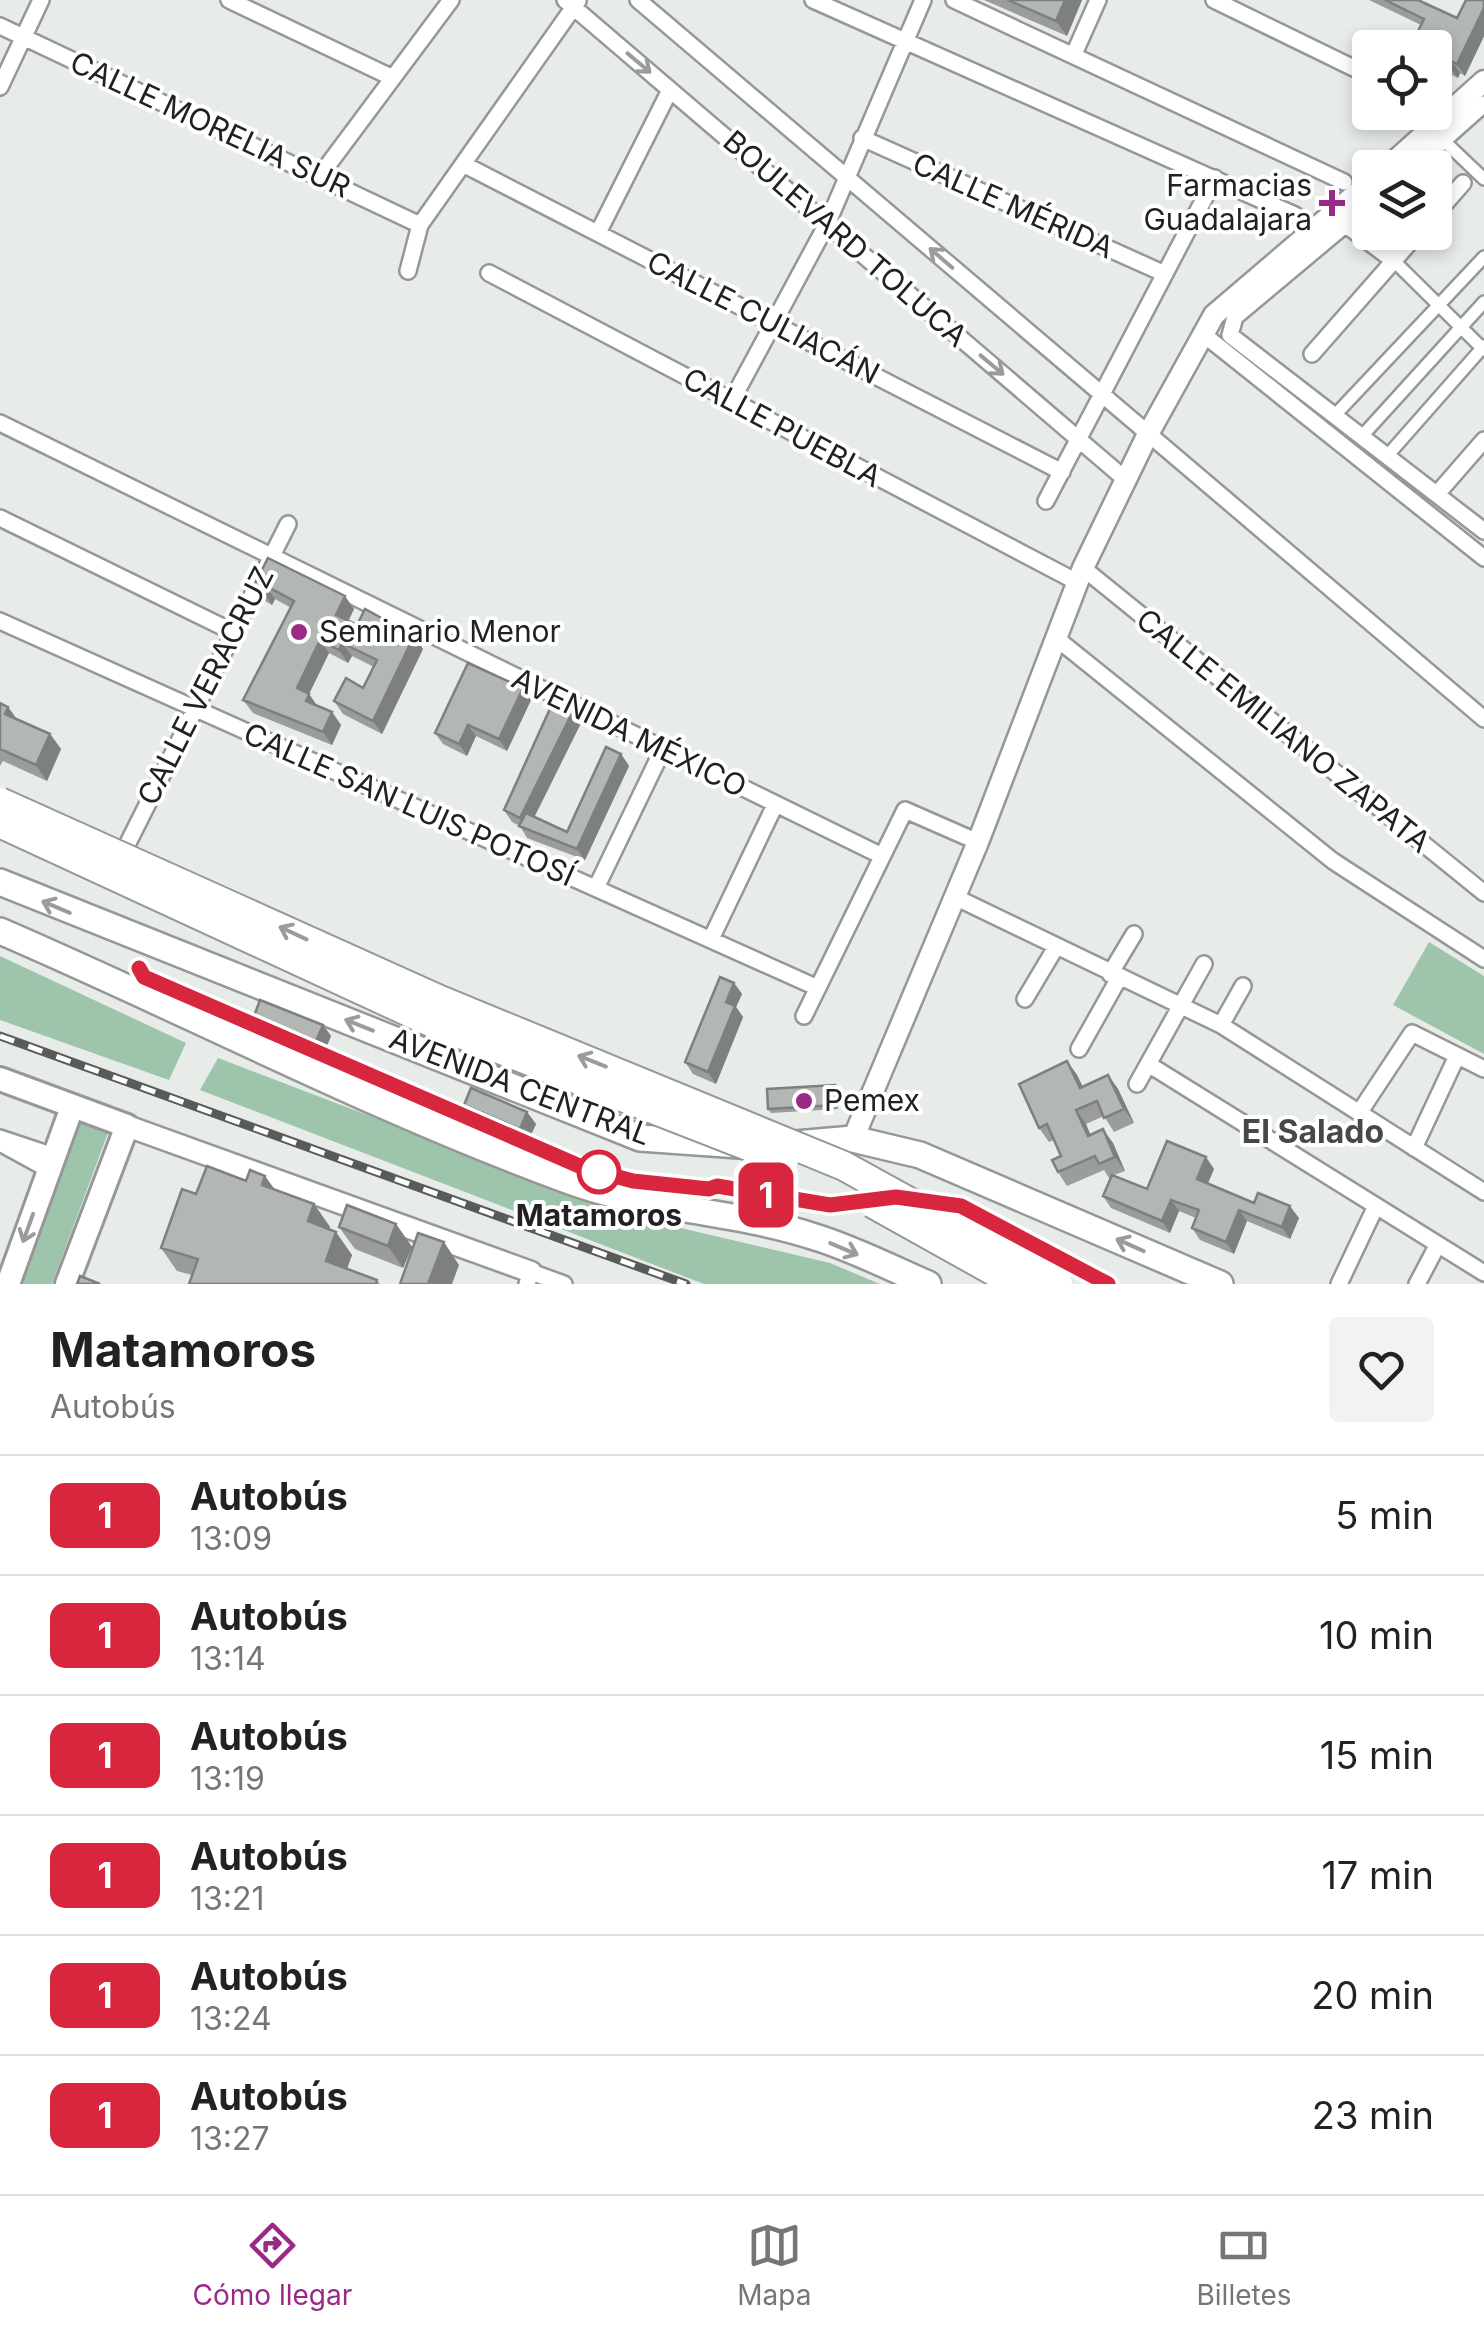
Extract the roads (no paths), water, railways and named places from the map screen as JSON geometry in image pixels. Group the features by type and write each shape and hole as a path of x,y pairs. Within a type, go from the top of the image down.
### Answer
{"highway":[{"path":"0,802 440,1000 844,1166 1058,1284"},
{"path":"0,823 435,1024 756,1147 837,1184 1017,1284"},
{"name":"AVENIDA CENTRAL","path":"0,882 640,1138 722,1145 854,1139 920,1155 1196,1278 1220,1284"},
{"path":"0,931 138,990 199,1024 564,1180 636,1202 815,1237 928,1284"}],"main road":[{"path":"0,1079 127,1126 67,1284"},
{"path":"8,1284 72,1106"}],"street":[{"path":"0,87 41,0"},
{"path":"228,0 393,78"},
{"path":"318,177 451,0"},
{"name":"BOULEVARD TOLUCA","path":"638,0 1484,719"},
{"path":"813,0 1216,178 1316,228"},
{"path":"731,402 828,222 923,0"},
{"path":"954,0 1352,186"},
{"path":"1074,54 1098,0"},
{"path":"1214,0 1352,67"},
{"path":"408,271 420,226 573,3"},
{"name":"BOULEVARD TOLUCA","path":"573,3 1125,478"},
{"name":"CALLE MORELIA SUR","path":"0,26 420,226"},
{"path":"1452,104 1484,81"},
{"path":"598,234 670,90"},
{"path":"1432,150 1484,104"},
{"path":"1404,150 1424,130"},
{"name":"CALLE MÉRIDA","path":"862,138 1165,274"},
{"path":"1443,140 1484,178"},
{"name":"CALLE CULIACÁN","path":"463,164 1062,472"},
{"path":"1046,501 1216,178"},
{"path":"1452,196 1463,183 1484,178"},
{"path":"854,1139 978,842 1080,575 1147,436 1214,315 1352,198"},
{"path":"1352,211 1346,225 1229,325 1230,335 1484,531"},
{"path":"1346,225 1394,261 1483,348 1388,455"},
{"path":"1312,354 1404,250"},
{"path":"1336,414 1484,257"},
{"name":"CALLE PUEBLA","path":"489,273 731,402 1080,575"},
{"path":"1363,435 1484,302"},
{"path":"1203,334 1484,558"},
{"name":"AVENIDA MÉXICO","path":"0,423 882,856"},
{"path":"1437,494 1484,440"},
{"path":"0,518 233,632"},
{"name":"CALLE VERACRUZ","path":"124,848 288,524"},
{"name":"CALLE EMILIANO ZAPATA","path":"1080,575 1484,894"},
{"name":"CALLE SAN LUIS POTOSÍ","path":"0,622 818,988"},
{"path":"1056,638 1333,861 1484,958"},
{"path":"596,888 662,749"},
{"path":"710,940 774,805"},
{"path":"804,1016 905,810 978,842"},
{"path":"955,897 1221,1025 1484,1192"},
{"path":"1080,1049 1134,934"},
{"path":"1025,999 1056,947"},
{"path":"1137,1084 1204,964"},
{"path":"1221,1025 1243,986"},
{"path":"1359,1114 1412,1033 1484,1069"},
{"path":"1414,1148 1456,1056"},
{"path":"1148,1064 1484,1274"},
{"path":"127,1126 529,1278 564,1284"},
{"path":"2,1144 52,1163"},
{"path":"1339,1284 1376,1206"},
{"path":"1417,1284 1438,1246"}],"railway":[{"path":"0,1036 686,1284"}],"place":[{"name":"Farmacias Guadalajara","path":"1332,203"},
{"name":"Seminario Menor","path":"299,632"},
{"name":"Pemex","path":"804,1101"},
{"name":"Matamoros","path":"599,1172"}],"district":[{"name":"El Salado","path":"1313,1132"}]}
